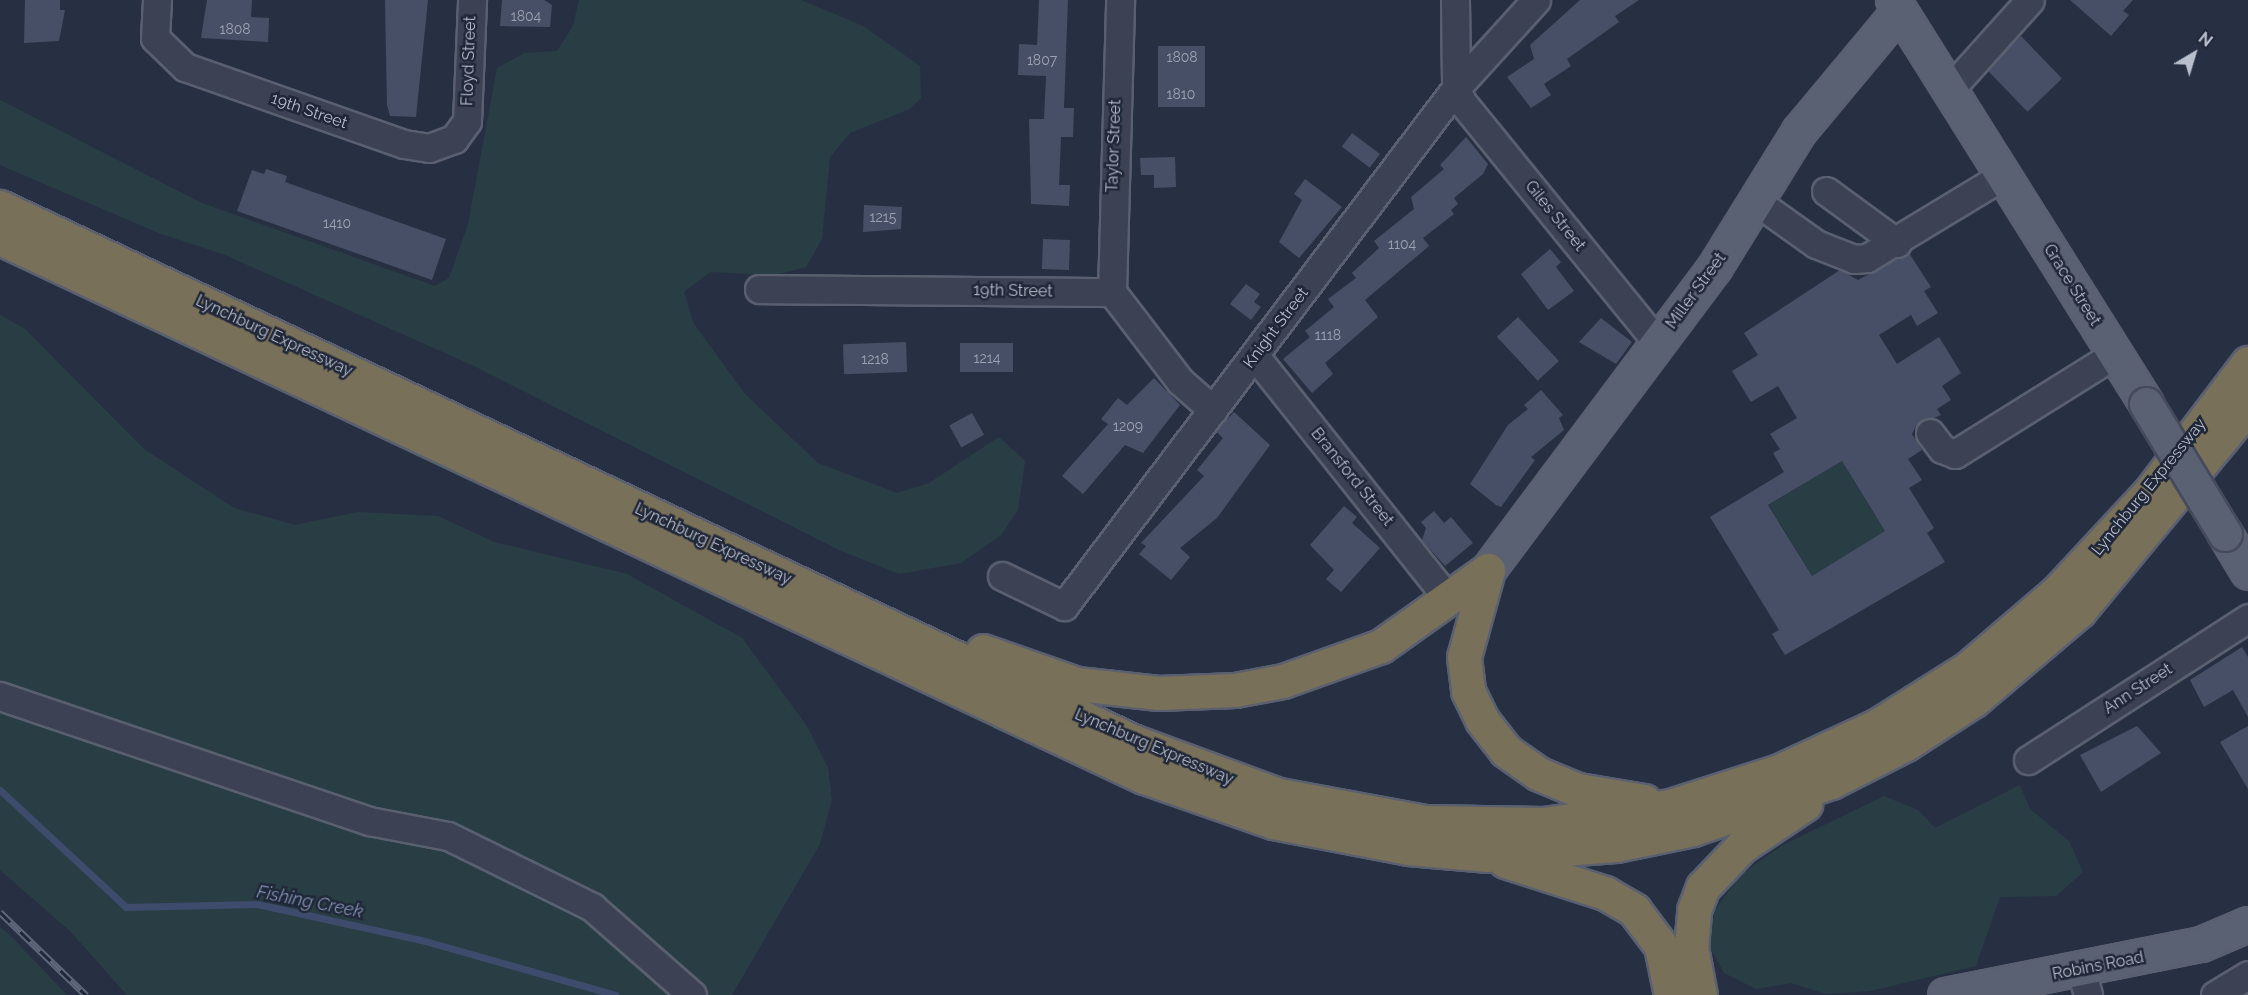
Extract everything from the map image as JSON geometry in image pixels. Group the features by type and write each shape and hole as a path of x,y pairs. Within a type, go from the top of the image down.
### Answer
{"highway":[{"name":"Lynchburg Expressway","path":"0,207 1132,741 1279,795 1351,811 1475,825 1543,824 1670,806 1736,787 1840,746 1967,669 2019,628 2104,546 2248,363"},
{"name":"Lynchburg Expressway","path":"0,238 1144,777 1273,822 1408,848 1486,855 1616,845 1693,829 1831,782 1906,744 2030,656 2128,557 2248,407"},
{"path":"820,594 1077,684 1159,693 1235,690 1336,665 1381,646 1488,570"},
{"path":"1488,570 1464,657 1468,691 1488,728 1506,751 1539,774 1578,790 1670,806"},
{"path":"1700,995 1691,947 1694,910 1703,887 1742,846 1780,825 1831,782"},
{"path":"1486,855 1596,889 1634,910 1661,946 1671,995"}],"main road":[{"name":"Grace Street","path":"1896,5 1951,88 2248,572"},
{"name":"Miller Street","path":"1488,570 1658,343 1757,202 1806,122 1896,5"},
{"name":"Robins Road","path":"1944,995 2084,982 2201,944 2248,924"}],"street":[{"name":"19th Street","path":"157,0 155,38 185,67 404,144 429,148 454,139 467,121"},
{"name":"Floyd Street","path":"467,121 472,0"},
{"name":"Taylor Street","path":"1112,292 1120,0"},
{"path":"1455,0 1456,88"},
{"name":"Knight Street","path":"1002,576 1064,606 1456,88 1536,0"},
{"path":"1951,88 2030,0"},
{"name":"Giles Street","path":"1456,88 1462,102 1658,343"},
{"path":"1757,202 1816,244 1854,259 1897,243 2004,176"},
{"path":"1826,191 1897,243"},
{"name":"19th Street","path":"759,289 1112,292"},
{"path":"1112,292 1180,381 1213,410"},
{"path":"1930,433 1955,454 2115,354"},
{"name":"Bransford Street","path":"1255,356 1449,599"},
{"name":"Ann Street","path":"2028,760 2248,618"},
{"path":"0,696 369,821 448,836 592,907 692,995"},
{"path":"2215,995 2248,975"}],"green space":[{"path":"579,0 801,0 863,26 920,66 921,98 910,109 850,133 830,157 822,239 806,267 775,275 710,272 684,292 694,324 745,394 818,463 897,493 929,483 999,437 1025,461 1018,510 1001,535 961,563 899,574 839,550 474,366 223,254 161,234 0,165 0,100 202,203 435,286 449,278 468,224 497,68 525,53 557,51 573,26"},
{"path":"0,315 25,329 144,449 234,508 295,525 358,512 438,516 494,542 627,574 742,638 807,726 828,768 832,799 820,844 732,995 127,995 70,931 0,870"},
{"path":"1842,461 1874,514 1899,523 1812,576 1769,505"},
{"path":"2020,785 2030,809 2069,841 2083,872 2056,896 2000,897 1976,966 1870,991 1826,994 1791,983 1756,989 1724,973 1708,943 1715,910 1740,875 1783,845 1884,796 1918,810 1935,828"},
{"path":"0,927 9,934 67,995 0,995"}],"building":[{"path":"25,0 60,0 60,10 65,10 59,41 24,43"},
{"path":"207,0 252,0 251,17 269,18 268,42 201,38"},
{"path":"385,0 428,0 416,117 390,116 387,105"},
{"path":"502,0 544,0 552,5 550,27 500,26"},
{"path":"1039,0 1068,0 1064,108 1074,108 1073,137 1061,137 1059,185 1070,185 1069,206 1031,204 1029,119 1044,119 1046,76 1018,75 1019,44 1037,45"},
{"path":"1580,0 1639,0 1615,16 1619,22 1567,59 1571,66 1544,84 1551,95 1531,108 1507,77 1534,59 1530,45"},
{"path":"2070,0 2133,0 2123,11 2129,15 2111,36"},
{"path":"2021,36 2062,78 2027,112 1986,69"},
{"path":"1158,46 1205,46 1205,107 1158,107"},
{"path":"1352,133 1380,154 1370,168 1342,147"},
{"path":"1466,137 1488,164 1483,174 1454,198 1458,204 1451,210 1454,214 1423,238 1429,246 1365,300 1378,317 1325,363 1333,374 1312,393 1283,359 1310,337 1305,331 1334,307 1328,299 1356,278 1352,273 1379,248 1374,241 1414,209 1411,197 1444,169 1440,165"},
{"path":"1175,157 1176,187 1154,188 1154,175 1141,175 1140,158"},
{"path":"266,169 287,176 285,182 446,239 432,280 237,211 252,170 264,174"},
{"path":"1305,179 1342,207 1299,258 1279,242 1302,200 1294,194"},
{"path":"864,205 902,207 901,229 863,232"},
{"path":"1043,239 1070,240 1069,270 1042,269"},
{"path":"1550,249 1561,262 1556,267 1574,291 1548,310 1521,274"},
{"path":"1909,253 1931,287 1924,291 1938,313 1917,326 1911,315 1879,335 1897,364 1939,337 1961,373 1942,386 1951,400 1937,409 1941,415 1916,426 1912,434 1922,450 1908,459 1922,480 1909,488 1934,528 1927,533 1945,562 1785,655 1772,634 1779,630 1710,517 1784,472 1773,453 1780,449 1770,434 1797,418 1778,386 1751,402 1732,371 1758,355 1744,333 1840,270 1858,280","holes":["1842,461 1885,531 1812,576 1768,505"]},
{"path":"1246,284 1260,294 1254,302 1261,307 1251,320 1230,304"},
{"path":"1518,317 1559,361 1538,381 1497,337"},
{"path":"1601,318 1632,342 1616,364 1579,342"},
{"path":"906,342 907,372 844,374 843,344"},
{"path":"960,343 1013,343 1013,372 960,372"},
{"path":"1154,378 1180,405 1143,453 1125,445 1083,494 1062,476 1108,424 1101,419 1118,398 1127,405"},
{"path":"1541,390 1563,415 1559,418 1564,430 1531,457 1535,460 1501,507 1470,484 1508,425 1528,409 1524,405"},
{"path":"1234,412 1270,445 1217,518 1180,548 1190,557 1171,580 1139,554 1146,546 1141,543 1204,476 1197,470 1223,438 1216,431"},
{"path":"972,413 984,435 961,447 949,426"},
{"path":"1344,506 1357,517 1352,523 1380,548 1341,592 1326,579 1334,570 1310,545"},
{"path":"1434,511 1444,523 1451,517 1473,543 1445,566 1422,540 1426,528 1421,522"},
{"path":"2242,647 2248,657 2248,717 2233,690 2204,707 2190,680"},
{"path":"2137,726 2161,753 2101,792 2080,755"},
{"path":"2248,726 2248,789 2220,742"}],"waterway":[{"name":"Fishing Creek","path":"0,790 126,907 257,904 425,941 616,995"}],"railway":[{"path":"0,912 86,995"}]}
